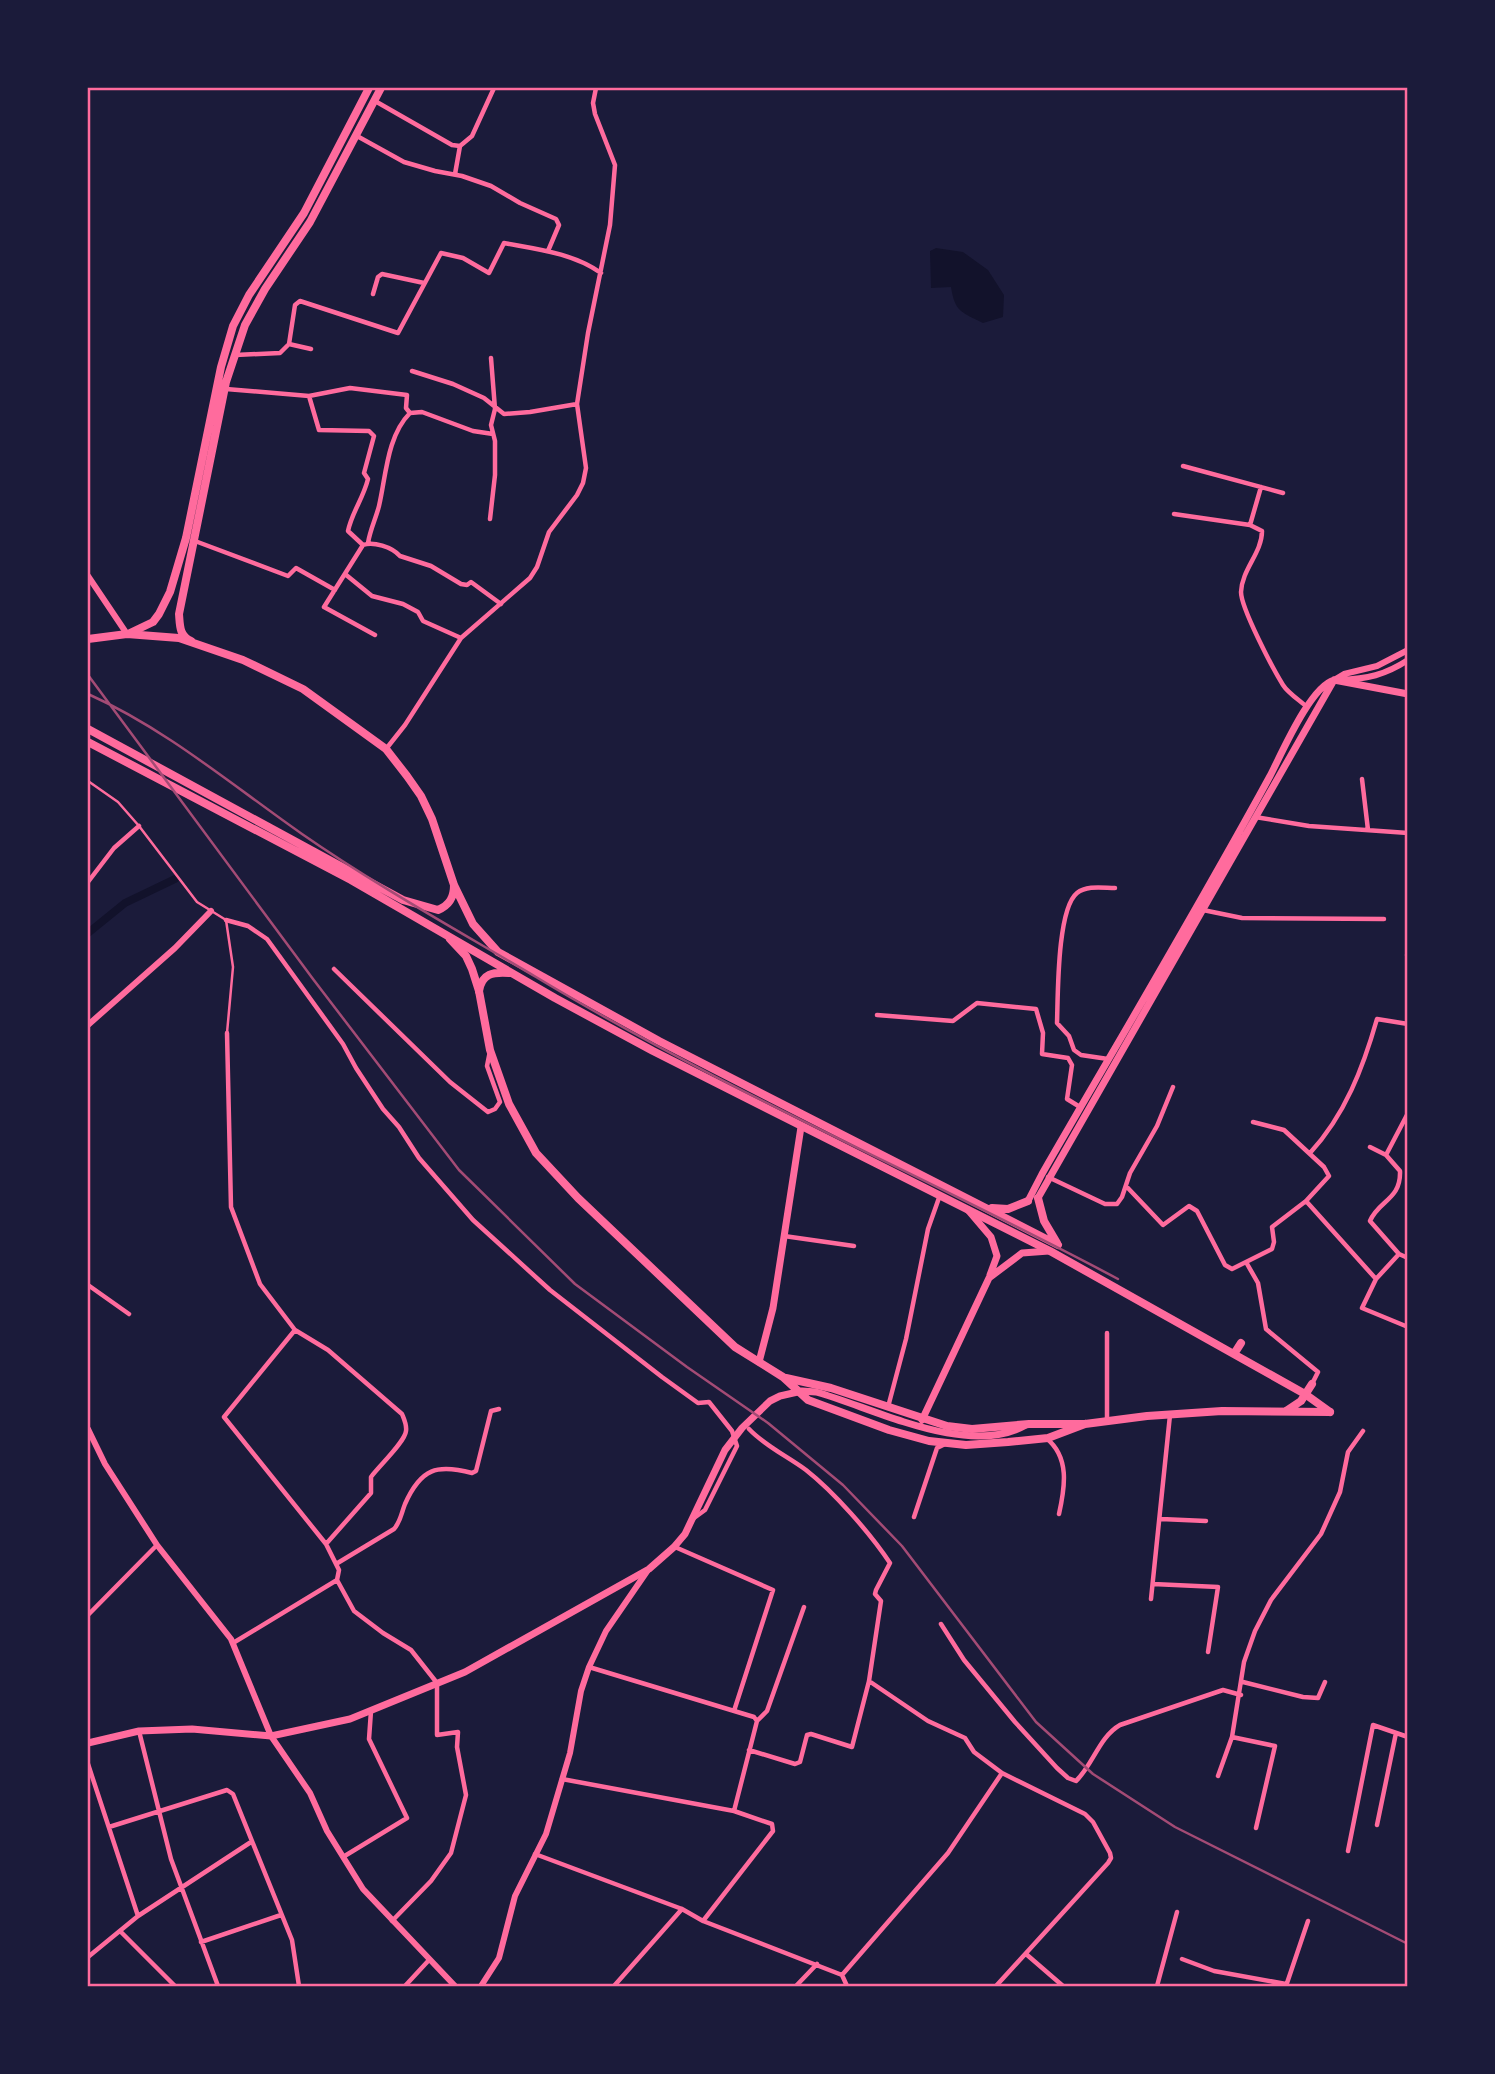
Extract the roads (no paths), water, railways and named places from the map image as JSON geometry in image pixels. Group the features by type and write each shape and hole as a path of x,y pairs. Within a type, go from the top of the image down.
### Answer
{"main road":[{"path":"88,639 138,631 153,622 170,592 186,538 221,367 233,326 249,295 304,213 369,88"},
{"path":"197,643 183,635 179,614 234,355 253,308 310,222 381,88"},
{"path":"127,634 168,637 197,643 243,660 303,689 386,749 421,796 440,837 454,885 477,931 498,953 672,1048 1058,1245 1047,1228 1038,1198 1048,1177 1255,817 1322,693"},
{"path":"986,1207 1008,1209 1028,1201 1249,814 1307,707 1331,688 1334,680 1408,694"},
{"path":"88,729 225,808 403,900 438,910 450,902 454,885"},
{"path":"88,742 225,808"},
{"path":"262,828 512,973 666,1058 1049,1251 1305,1394 1330,1412 1223,1411 1085,1424 1046,1423 972,1429 947,1426 831,1388 783,1377"},
{"path":"444,934 466,956 479,991 490,1050 509,1104 536,1153 578,1198 735,1347 783,1377 808,1400 914,1437 966,1445 1046,1438 1085,1424"},
{"path":"479,991 483,978 488,974 512,973"},
{"path":"666,1058 672,1048"},
{"path":"759,1362 772,1308 801,1127"},
{"path":"914,1437 997,1256 990,1237 966,1207"},
{"path":"989,1278 1022,1253 1049,1251"},
{"path":"1234,1354 1241,1343"},
{"path":"1286,1411 1295,1407 1312,1384"},
{"path":"88,1743 139,1731 192,1729 271,1736 350,1719 495,1657 649,1569 674,1547 695,1515 725,1450 734,1437 770,1401 794,1391 827,1395 947,1433 974,1436 1005,1433 1028,1424"},
{"path":"1046,1423 1049,1429 1046,1438"},
{"path":"1005,1433 1030,1440"}],"street":[{"path":"454,174 460,146 471,136 494,88"},
{"path":"386,749 405,725 461,638 530,578 537,567 549,532 583,483 586,468 577,404 610,225 615,165 595,114 593,103 596,88"},
{"path":"374,101 452,145 460,146"},
{"path":"357,136 404,162 491,186 556,219 559,225 548,251"},
{"path":"234,355 280,353 289,344 295,305 300,301 394,333 400,331 441,253 462,258 489,272 504,243 548,251 589,265 601,273"},
{"path":"373,294 378,277 382,274 424,283"},
{"path":"289,344 311,349"},
{"path":"490,519 495,475 492,425 495,409 491,358"},
{"path":"412,371 453,384 484,398 495,409 509,414 577,404"},
{"path":"225,389 309,396 350,388 407,395 406,408 410,413"},
{"path":"309,396 319,430 369,431 374,436 364,473 368,479 363,498 351,516 348,531 365,544 431,566 461,584 467,585 471,582 500,604"},
{"path":"375,635 324,607 365,544 379,504 389,457 403,420 410,413 422,412 473,431 494,434"},
{"path":"1183,466 1283,493"},
{"path":"1250,525 1261,487"},
{"path":"1174,514 1250,525 1262,531 1244,575 1241,593 1245,611 1284,687 1307,707"},
{"path":"195,541 288,576 296,568 335,590"},
{"path":"345,574 373,596 403,604 418,612 423,621 461,638"},
{"path":"88,576 127,634"},
{"path":"1334,680 1344,674 1377,666 1408,650"},
{"path":"1334,680 1367,679 1381,675 1408,660"},
{"path":"1362,779 1368,830"},
{"path":"1255,817 1309,826 1408,834"},
{"path":"88,882 114,848 139,826"},
{"path":"1108,1059 1081,1055 1073,1050 1069,1036 1057,1023 1062,931 1069,902 1085,888 1115,888"},
{"path":"1202,910 1242,918 1384,919"},
{"path":"88,1024 175,948 211,911"},
{"path":"226,920 248,926 267,939 343,1044 383,1109 442,1188 473,1220 550,1290 662,1377 698,1402 709,1402 732,1431 737,1446 705,1510 695,1515"},
{"path":"334,969 450,1082 488,1112 495,1109 500,1102 487,1066 490,1050"},
{"path":"877,1015 953,1021 977,1003 1036,1009 1043,1033 1042,1054 1068,1058 1072,1065 1067,1099 1080,1107"},
{"path":"1310,1153 1328,1132 1349,1096 1377,1019 1408,1024"},
{"path":"227,1033 231,1207 260,1284 295,1330 328,1350 402,1414 406,1422 407,1431 403,1439 371,1477 371,1493 326,1544"},
{"path":"1048,1177 1105,1204 1117,1204 1130,1173 1157,1126 1172,1087"},
{"path":"1386,1155 1408,1112"},
{"path":"1126,1186 1163,1226 1189,1206 1201,1214 1228,1268 1232,1269 1272,1249 1272,1227 1323,1186 1329,1176 1324,1167 1284,1130 1253,1122"},
{"path":"1370,1147 1386,1155 1400,1171 1395,1193 1370,1221 1399,1254 1408,1258"},
{"path":"887,1408 909,1328 928,1229 940,1194"},
{"path":"1306,1200 1376,1279"},
{"path":"784,1236 854,1246"},
{"path":"1399,1254 1376,1279 1362,1308 1408,1327"},
{"path":"1246,1262 1258,1283 1265,1329 1318,1372 1312,1384"},
{"path":"88,1285 129,1314"},
{"path":"295,1330 224,1417 326,1544 339,1570 337,1580 354,1611 411,1650 437,1683 437,1735 458,1732 457,1747 466,1795 451,1853 431,1881 392,1921"},
{"path":"1107,1333 1107,1422"},
{"path":"336,1564 394,1529 400,1523 404,1506 414,1488 435,1468 446,1467 472,1473 476,1471 491,1411 499,1409"},
{"path":"1151,1599 1170,1415"},
{"path":"88,1429 106,1464 157,1545 233,1643 271,1736 310,1793 327,1831 363,1889 454,1986"},
{"path":"749,1429 765,1444 788,1457 827,1489 891,1563 875,1594 881,1601 869,1681 852,1747 807,1735 800,1762 795,1764 749,1750"},
{"path":"1217,1776 1232,1737 1241,1695 1244,1662 1255,1631 1271,1600 1321,1534 1340,1492 1348,1452 1363,1431"},
{"path":"1046,1438 1057,1447 1063,1466 1065,1488 1059,1514"},
{"path":"914,1517 937,1448 949,1442"},
{"path":"1161,1519 1206,1521"},
{"path":"88,1615 157,1545"},
{"path":"674,1547 773,1590 734,1711"},
{"path":"481,1986 499,1958 515,1896 546,1834 570,1753 581,1691 589,1667 606,1631 649,1569"},
{"path":"233,1643 337,1580"},
{"path":"1153,1584 1218,1587 1208,1652"},
{"path":"734,1811 757,1721 770,1704 804,1607"},
{"path":"941,1624 964,1660 1015,1722 1057,1769 1076,1781 1108,1735 1120,1725 1223,1690 1241,1695"},
{"path":"589,1667 734,1711 757,1721"},
{"path":"869,1681 928,1721 965,1738 974,1752 1002,1773 1085,1814 1093,1822 1111,1858 996,1986"},
{"path":"1243,1682 1318,1699 1325,1682"},
{"path":"343,1857 407,1818 369,1739 371,1710"},
{"path":"1348,1851 1373,1725 1408,1737"},
{"path":"139,1731 158,1812 182,1889 218,1986"},
{"path":"1377,1825 1396,1733"},
{"path":"1232,1737 1275,1746 1256,1828"},
{"path":"88,1764 138,1916"},
{"path":"842,1975 948,1853 1002,1773"},
{"path":"562,1779 734,1811 772,1824 773,1831 703,1921"},
{"path":"108,1827 227,1790 233,1794 292,1940 299,1986"},
{"path":"88,1957 138,1916 251,1842"},
{"path":"534,1854 817,1964 842,1975 848,1986"},
{"path":"614,1986 681,1909"},
{"path":"1157,1986 1177,1912"},
{"path":"201,1942 281,1915"},
{"path":"1182,1959 1214,1971 1286,1985 1308,1921"},
{"path":"121,1932 175,1986"},
{"path":"1026,1954 1063,1986"},
{"path":"405,1986 429,1960"},
{"path":"796,1986 817,1964"}],"lane":[{"path":"88,781 118,802 198,902 226,920 233,967 227,1033"}],"waterway":[{"path":"88,933 125,903 175,879"}],"railway":[{"path":"88,675 313,979 459,1170 575,1284 768,1423 843,1485 902,1546 1036,1722 1093,1774 1175,1827 1408,1944"},
{"path":"88,694 172,741 359,872 607,1018 751,1095 1118,1279"}]}
